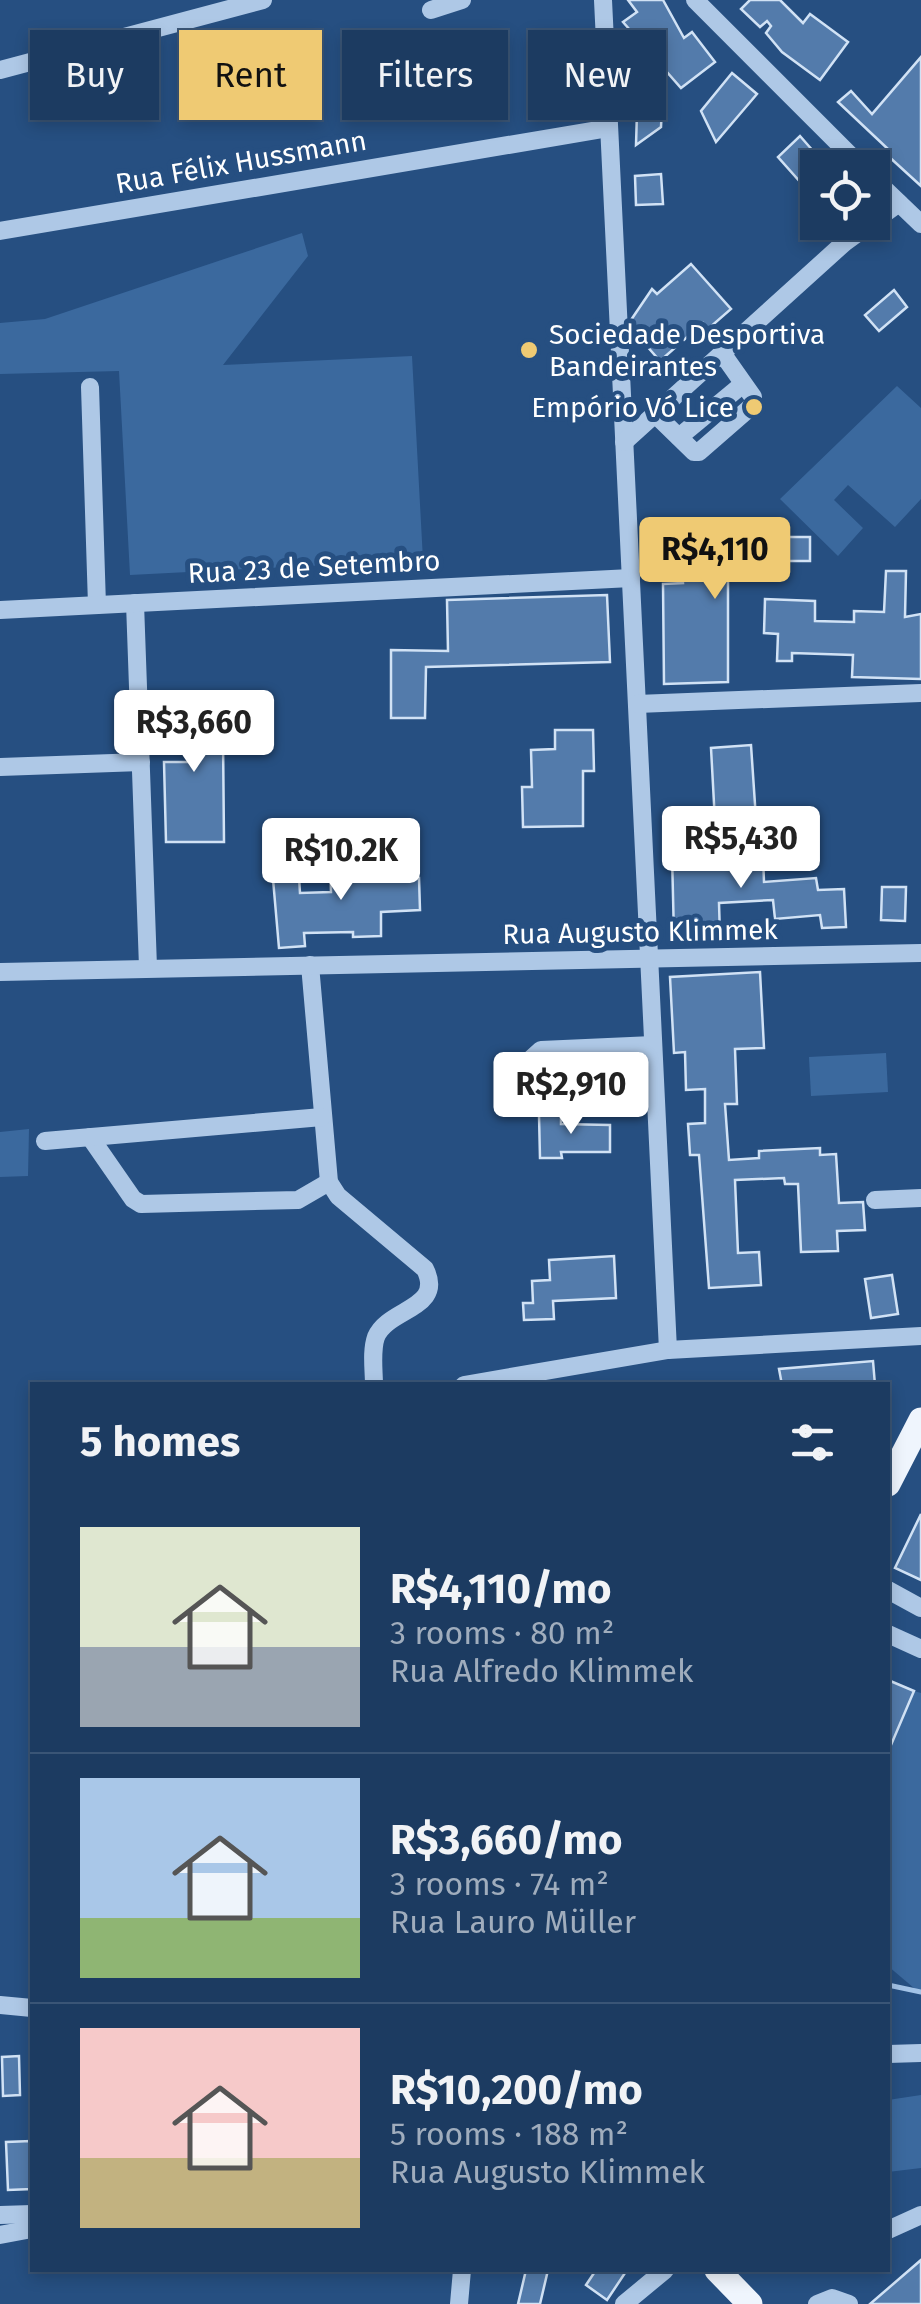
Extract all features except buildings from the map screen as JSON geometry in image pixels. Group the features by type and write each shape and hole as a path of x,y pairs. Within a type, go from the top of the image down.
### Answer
{"main road":[{"path":"890,1480 921,1420"},
{"path":"721,2272 750,2304"}],"street":[{"path":"0,70 213,6 263,0"},
{"path":"431,10 462,0"},
{"path":"604,0 668,1350"},
{"path":"695,0 845,150"},
{"name":"Rua Félix Hussmann","path":"0,231 610,128"},
{"path":"890,194 921,224"},
{"path":"624,442 844,242 900,203"},
{"path":"655,414 679,437 743,384 722,353"},
{"path":"90,387 97,605"},
{"name":"Rua 23 de Setembro","path":"0,610 631,578"},
{"path":"135,604 148,968"},
{"path":"637,704 921,692"},
{"path":"0,767 141,762"},
{"name":"Rua Augusto Klimmek","path":"0,972 921,953"},
{"path":"310,965 329,1182 338,1196 425,1269 430,1279 424,1301 385,1325 376,1336 374,1382"},
{"path":"609,1072 610,1089 605,1094 560,1098 538,1087 532,1079 531,1059 541,1050 654,1045"},
{"path":"45,1141 322,1117"},
{"path":"90,1138 133,1199 141,1204 298,1200 329,1182"},
{"path":"875,1200 921,1198"},
{"path":"481,1382 668,1350 921,1336"},
{"path":"890,1591 921,1608"},
{"path":"890,1635 921,1649"},
{"path":"0,2005 30,2008"},
{"path":"890,2054 921,2053"},
{"path":"0,2215 30,2214"},
{"path":"890,2229 921,2214"},
{"path":"0,2236 30,2229"},
{"path":"458,2304 462,2272"},
{"path":"624,2304 663,2272"},
{"path":"818,2304 832,2298 849,2304"}],"shaded area":[{"path":"302,233 308,256 223,365 412,356 423,560 130,575 119,371 0,374 0,323 45,319"},
{"path":"897,386 921,408 921,499 895,527 848,485 834,500 863,528 838,556 780,499"},
{"path":"886,1053 888,1092 811,1096 809,1057"},
{"path":"29,1129 28,1176 0,1177 0,1132"},
{"path":"914,1691 921,1693 921,1994 890,1968 890,1747"},
{"path":"921,2095 921,2168 890,2172 890,2100"}],"waterway":[{"path":"890,1985 921,1992"}],"place":[{"name":"Sociedade Desportiva Bandeirantes","path":"529,350"},
{"name":"Empório Vó Lice","path":"754,407"}]}
